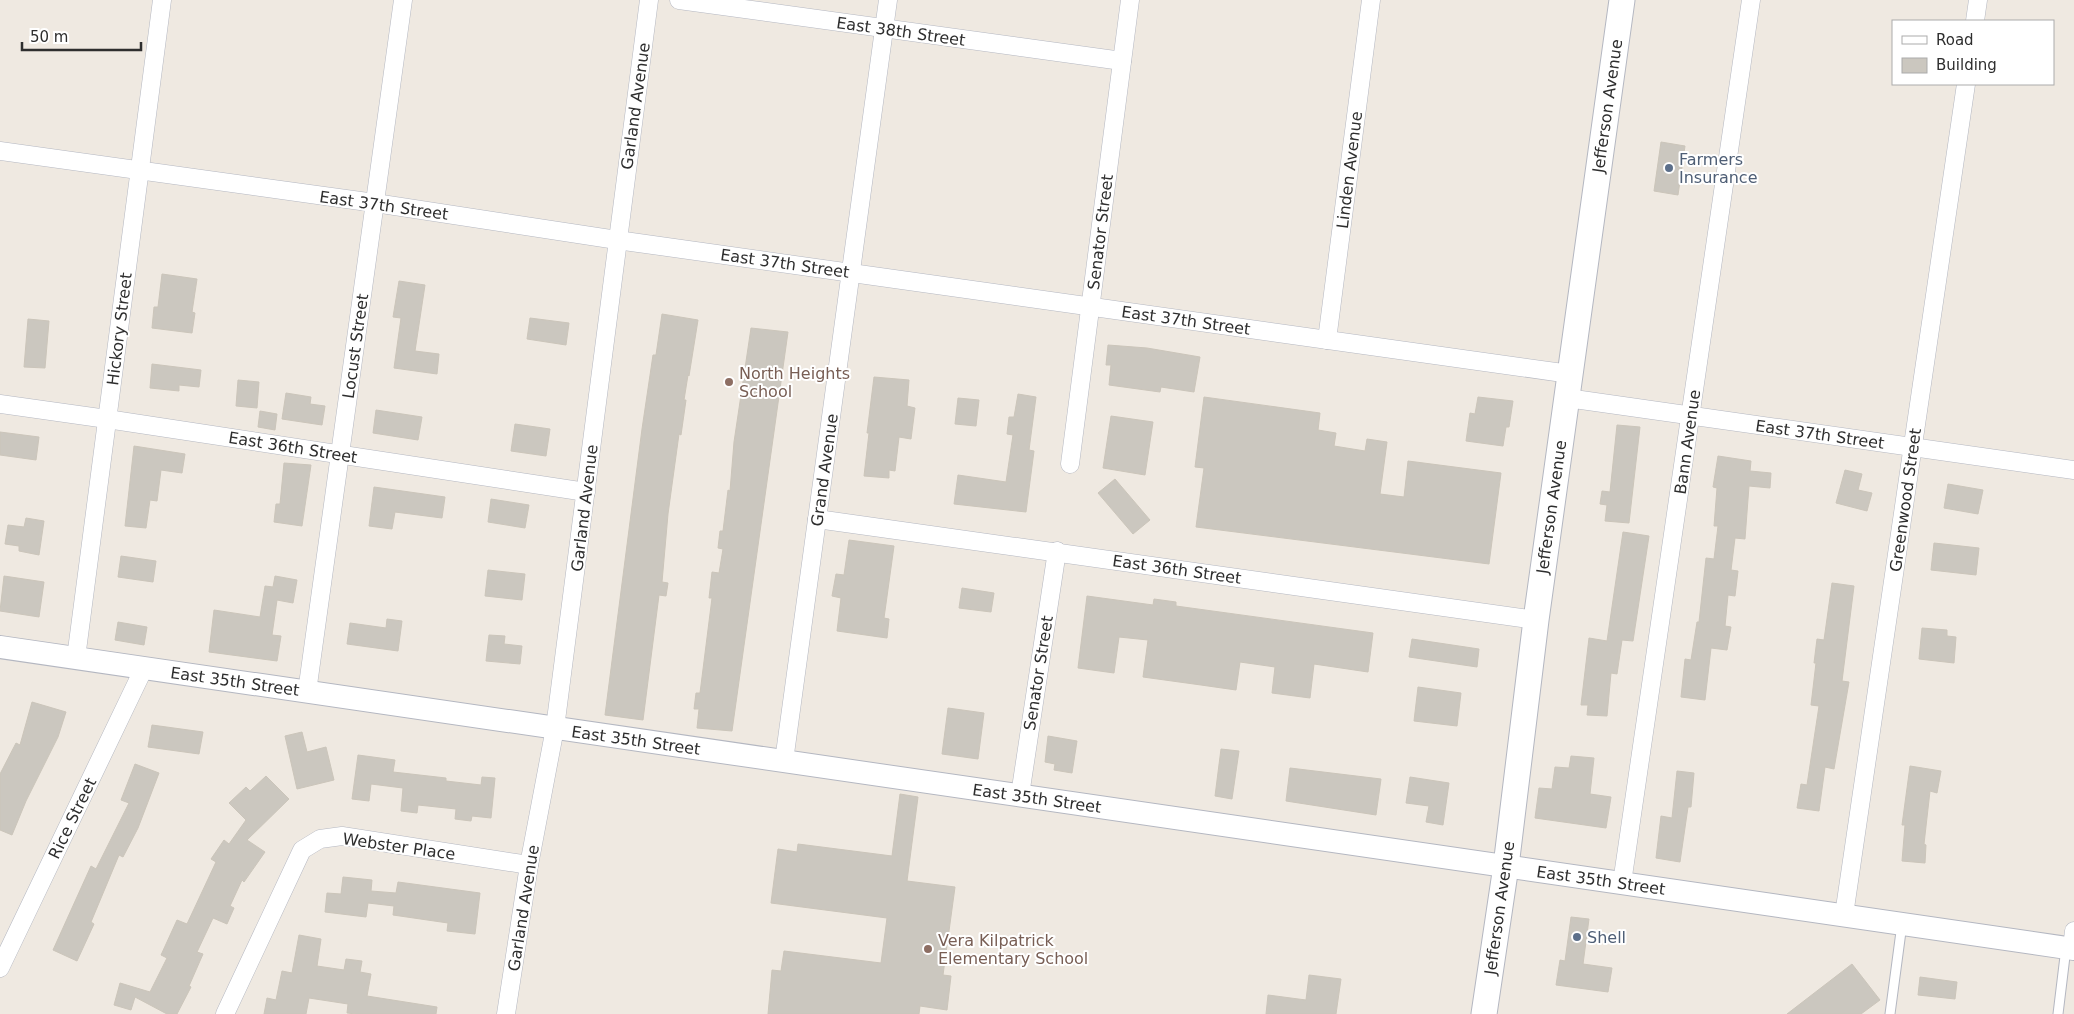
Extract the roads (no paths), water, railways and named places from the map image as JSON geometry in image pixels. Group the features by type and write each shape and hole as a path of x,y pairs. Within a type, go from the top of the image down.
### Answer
{"main road":[{"name":"Jefferson Avenue","path":"1484,1014 1506,866 1536,620 1622,0"}],"street":[{"name":"Hickory Street","path":"76,658 162,0"},
{"name":"Locust Street","path":"306,692 403,0"},
{"name":"Garland Avenue","path":"506,1014 529,865 555,728 649,0"},
{"name":"East 38th Street","path":"679,0 1122,61"},
{"name":"Grand Avenue","path":"784,761 888,0"},
{"name":"Senator Street","path":"1070,464 1130,0"},
{"name":"Linden Avenue","path":"1327,340 1371,0"},
{"name":"Bann Avenue","path":"1622,883 1751,0"},
{"path":"1975,20 1978,0"},
{"name":"Greenwood Street","path":"1844,915 1966,85"},
{"name":"East 37th Street","path":"0,151 1570,374"},
{"name":"East 37th Street","path":"1567,398 2074,470"},
{"name":"East 36th Street","path":"0,404 586,492"},
{"name":"East 36th Street","path":"817,519 1057,551 1536,620"},
{"name":"Senator Street","path":"1020,796 1057,551"},
{"name":"East 35th Street","path":"0,647 1902,924 2071,944"},
{"name":"Rice Street","path":"0,968 144,668"},
{"name":"Webster Place","path":"225,1014 302,850 320,839 342,836 529,865"}],"lane":[{"path":"1890,1014 1902,924"},
{"path":"2058,1014 2071,944"}],"place":[{"name":"Farmers Insurance","path":"1669,168"},
{"name":"North Heights School","path":"729,382"},
{"name":"Shell","path":"1577,937"},
{"name":"Vera Kilpatrick Elementary School","path":"928,949"}]}
